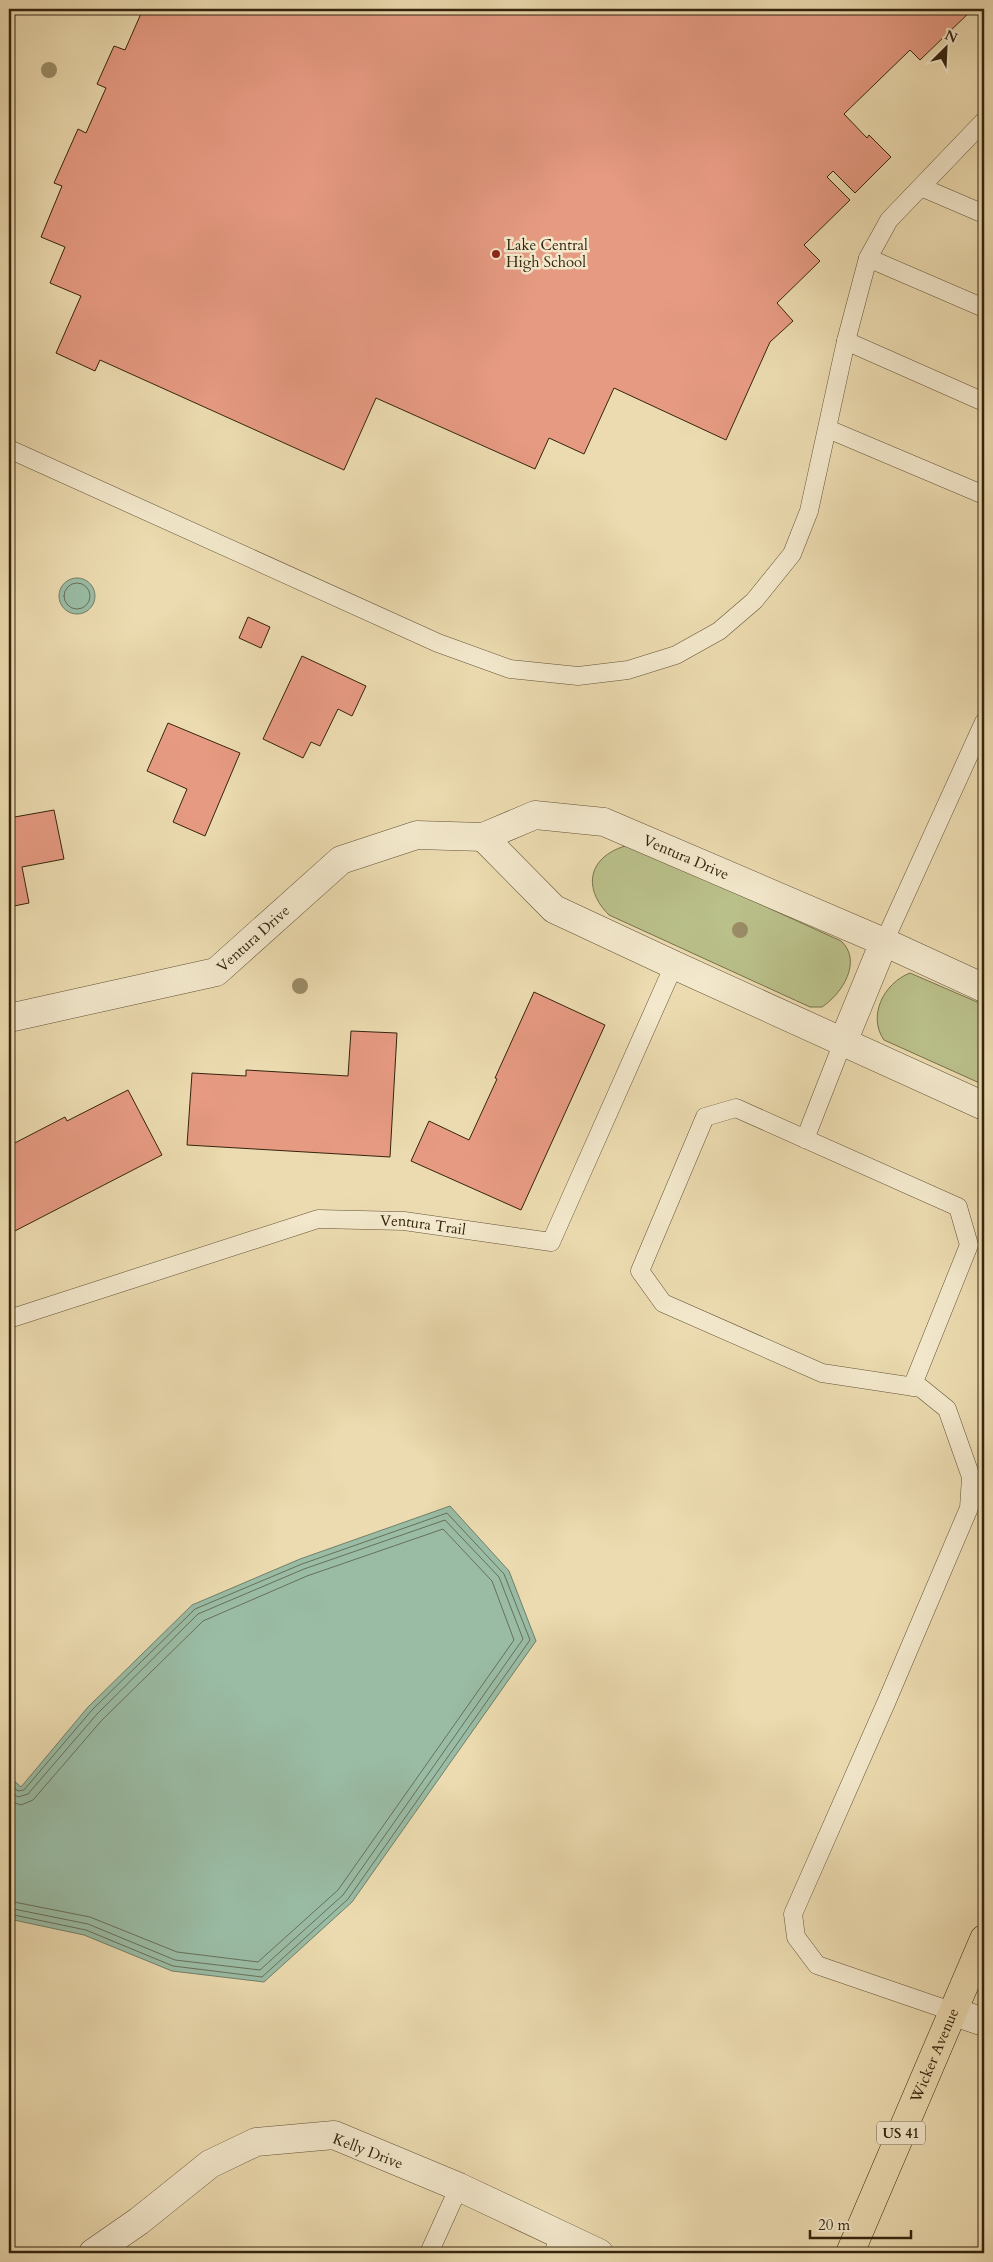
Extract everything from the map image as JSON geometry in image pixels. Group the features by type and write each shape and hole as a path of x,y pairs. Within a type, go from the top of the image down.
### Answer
{"highway":[{"name":"Wicker Avenue","path":"850,2253 984,1940"}],"street":[{"name":"Ventura Drive","path":"9,1018 216,972 341,860 417,835 483,837 535,815 604,822 884,942 984,988"},
{"path":"483,837 554,908 674,965 984,1106"},
{"path":"843,1042 884,942"},
{"path":"954,2012 984,2022"},
{"name":"Kelly Drive","path":"93,2253 139,2221 210,2164 256,2142 334,2135 459,2188 557,2244 599,2253"}],"lane":[{"path":"9,449 438,643 510,669 578,676 628,670 676,655 719,631 754,601 792,554 809,511 846,341 868,258 889,220 984,121"},
{"path":"921,187 984,214"},
{"path":"868,258 984,308"},
{"path":"846,341 984,402"},
{"path":"828,429 984,494"},
{"path":"884,942 979,748 984,722"},
{"name":"Ventura Trail","path":"9,1319 318,1219 404,1220 551,1242 674,965"},
{"path":"805,1139 843,1042"},
{"path":"912,1387 969,1245 958,1207 736,1108 705,1117 640,1271 663,1303 822,1373 912,1387 921,1388 947,1409 971,1477 969,1508 886,1704 792,1914 796,1937 817,1965 954,2012"},
{"path":"429,2253 459,2188"}],"shaded area":[{"path":"625,846 637,848 841,941 847,949 850,958 850,967 843,986 822,1007 810,1007 609,915 595,895 593,875 596,866 603,858 612,851"},
{"path":"910,973 984,1005 984,1085 884,1040 879,1031 877,1021 881,1001 893,984"}],"water":[{"path":"77,578 84,579 90,583 94,589 94,603 90,609 84,613 77,614 70,613 64,609 60,603 59,596 60,589 64,583 70,579"},
{"path":"450,1506 509,1571 536,1641 352,1902 264,1982 172,1971 84,1935 9,1919 9,1776 21,1787 88,1707 192,1605 300,1559"}],"building":[{"name":"Lake Central High School","path":"143,9 973,9 920,60 910,50 844,114 867,138 869,135 891,157 855,193 833,171 827,177 850,200 804,245 820,261 777,303 793,321 770,342 726,440 614,388 584,454 549,438 535,469 376,398 344,470 100,360 95,371 56,353 81,296 50,283 65,247 41,237 62,186 54,183 78,129 86,133 106,88 97,84 114,46 125,50"},
{"path":"248,617 270,627 261,648 239,638"},
{"path":"302,656 366,686 352,716 338,709 320,746 311,742 303,758 263,739"},
{"path":"168,723 240,753 205,836 173,822 187,789 147,771"},
{"path":"54,810 64,859 22,867 29,903 9,907 9,818"},
{"path":"534,992 605,1025 521,1210 411,1161 429,1121 469,1140"},
{"path":"351,1031 397,1033 390,1157 187,1145 192,1073 246,1076 246,1070 348,1076"},
{"path":"128,1090 162,1155 9,1234 9,1146 65,1117 67,1121"}],"place":[{"name":"Lake Central High School","path":"496,254"}]}
